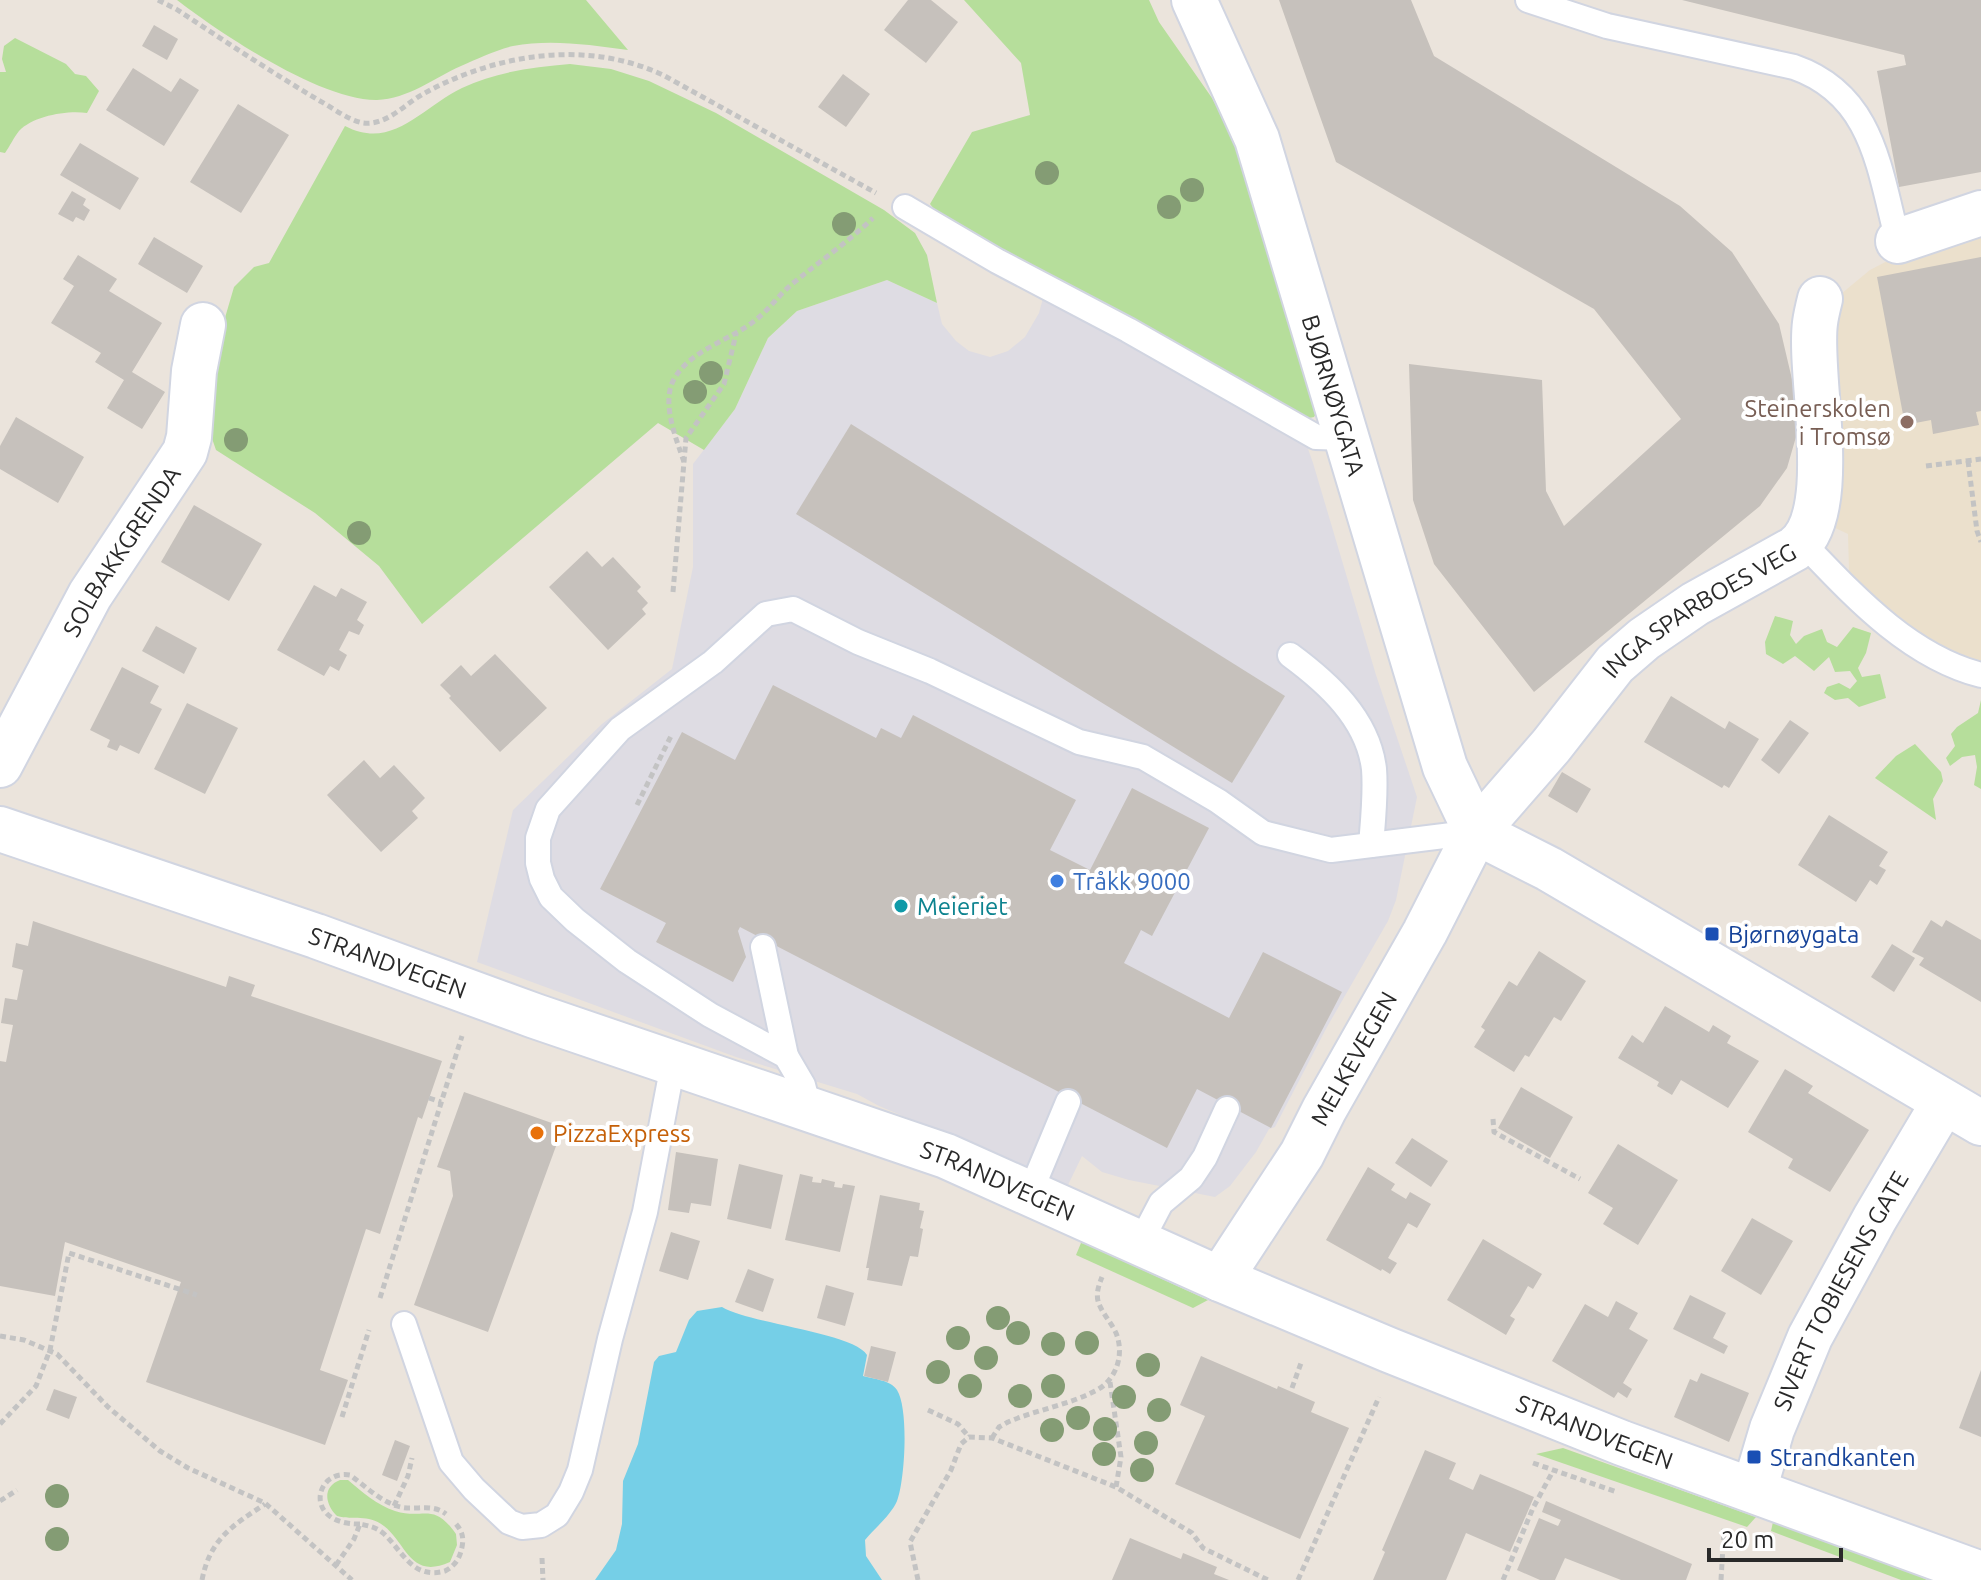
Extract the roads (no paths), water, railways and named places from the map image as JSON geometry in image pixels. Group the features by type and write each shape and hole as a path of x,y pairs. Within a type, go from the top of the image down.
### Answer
{"street":[{"name":"BJØRNØYGATA","path":"1194,0 1257,139 1445,767 1476,832"},
{"path":"1898,241 1981,213"},
{"name":"INGA SPARBOES VEG","path":"1476,832 1551,746 1615,664 1644,639 1695,604 1803,543 1815,520 1818,506 1819,406 1814,324 1820,299"},
{"name":"SOLBAKKGRENDA","path":"0,765 90,595 185,452 194,371 203,325"},
{"name":"STRANDVEGEN","path":"0,829 946,1156 1220,1279 1622,1443 1981,1574"},
{"path":"1476,832 1549,869 1962,1112"},
{"name":"MELKEVEGEN","path":"1220,1279 1302,1154 1425,932 1476,832"},
{"name":"SIVERT TOBIESENS GATE","path":"1754,1490 1772,1429 1810,1337 1889,1195 1962,1112"}],"lane":[{"path":"1528,0 1607,26 1794,67 1829,84 1849,101 1862,120 1873,146 1898,241"},
{"path":"898,204 1316,437 1346,438"},
{"path":"1803,543 1852,595 1888,624 1937,657 1981,675"},
{"path":"786,1056 710,1015 627,961 551,897 538,863 538,838 548,809 620,729 713,662 766,614 793,609 858,642 930,671 1079,742 1143,757 1218,801 1263,833 1331,850 1476,832"},
{"path":"1290,655 1342,701 1364,732 1374,770 1371,845"},
{"path":"763,947 786,1056 803,1085 809,1108"},
{"path":"404,1324 451,1462 509,1522 522,1527 541,1525 557,1515 580,1470 610,1339 645,1212 673,1064"},
{"path":"1030,1193 1068,1102"},
{"path":"1140,1243 1161,1203 1191,1178 1205,1157 1227,1109"}],"water":[{"path":"722,1307 858,1347 867,1355 863,1376 886,1382 897,1390 904,1428 900,1491 891,1511 865,1540 866,1556 882,1580 595,1580 616,1550 622,1524 623,1481 638,1444 654,1362 659,1356 676,1352 689,1320 697,1311"}],"place":[{"name":"Steinerskolen i Tromsø","path":"1907,422"},
{"name":"Tråkk 9000","path":"1057,881"},
{"name":"Meieriet","path":"901,906"},
{"name":"Bjørnøygata","path":"1712,934"},
{"name":"PizzaExpress","path":"537,1133"},
{"name":"Strandkanten","path":"1754,1457"}]}
